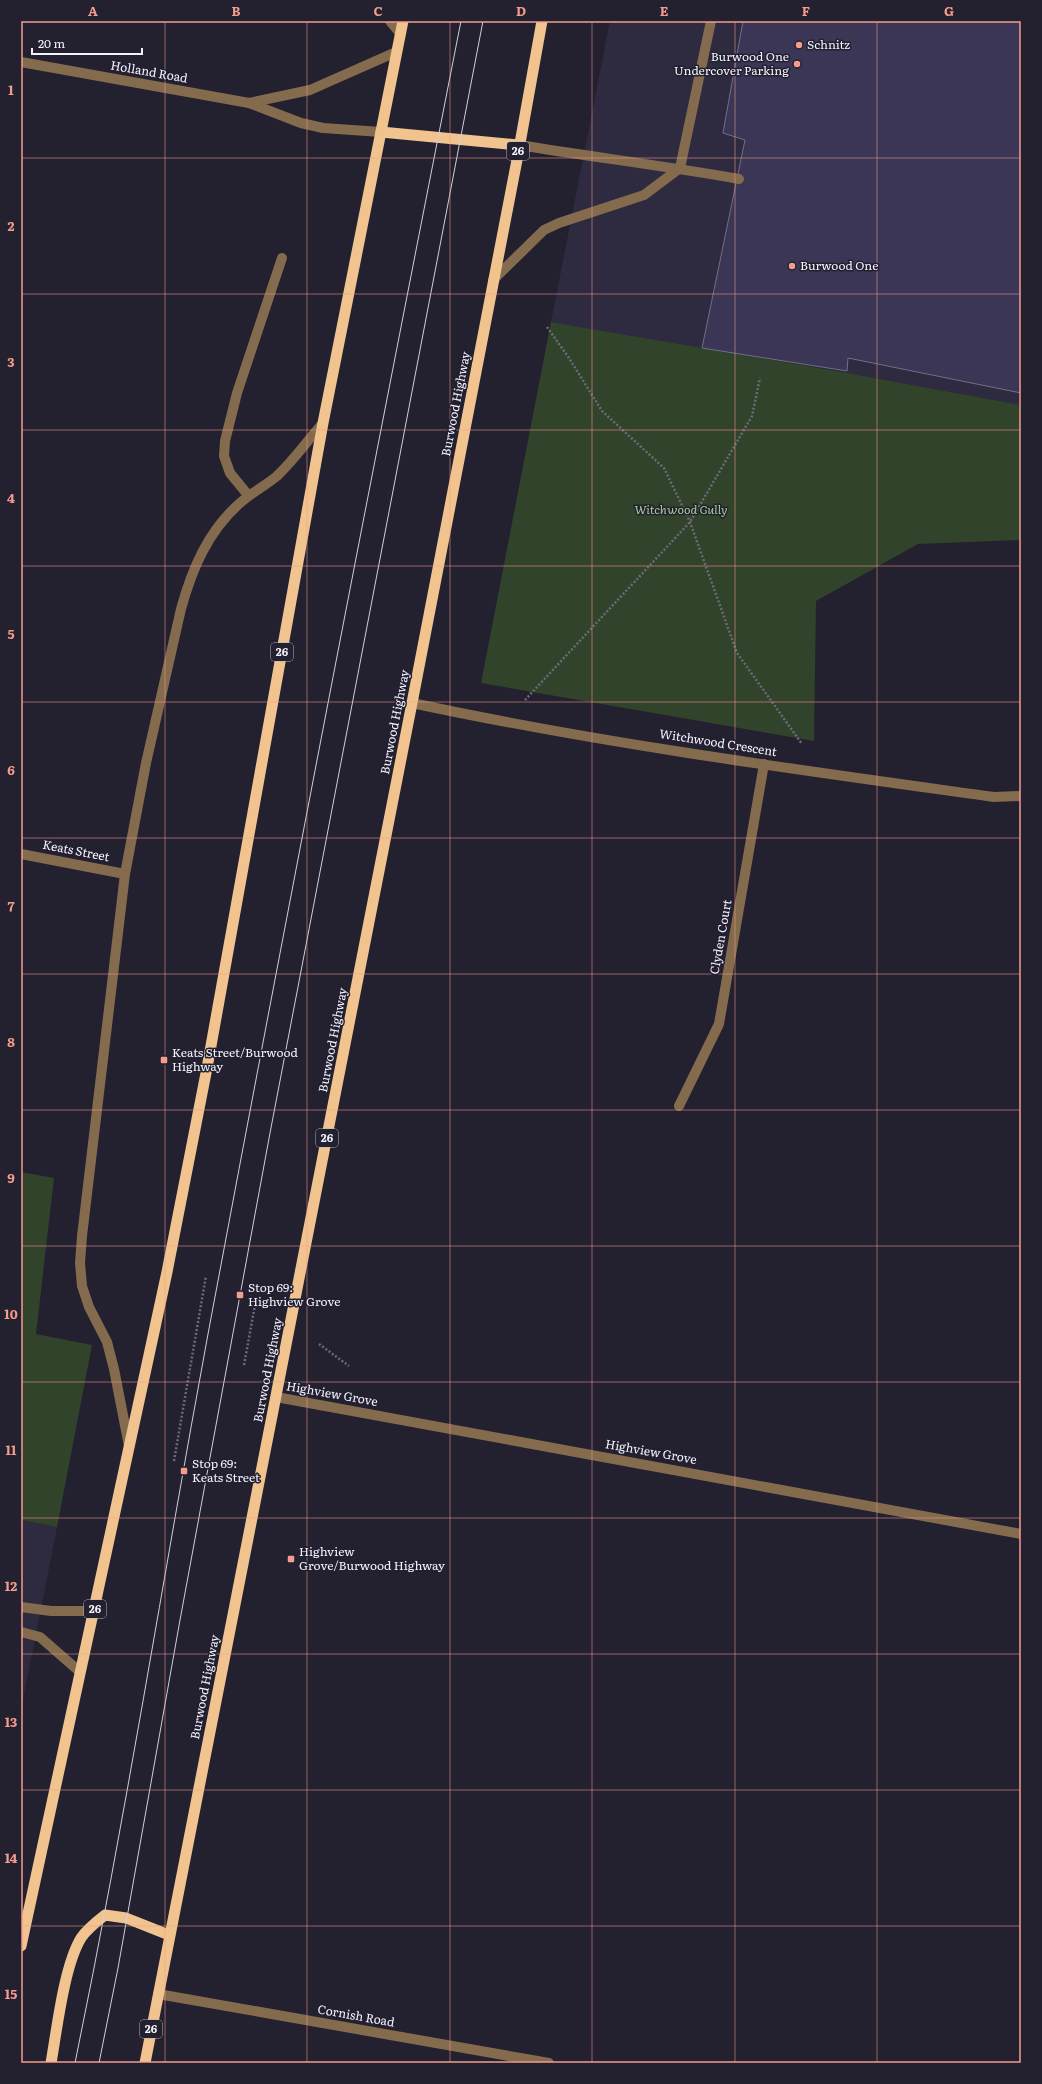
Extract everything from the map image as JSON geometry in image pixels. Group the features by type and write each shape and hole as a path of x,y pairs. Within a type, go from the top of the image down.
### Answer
{"highway":[{"name":"26","path":"21,1946 25,1909 130,1452 206,1076 323,423 403,21"},
{"name":"Burwood Highway","path":"145,2063 412,703 542,21"},
{"path":"381,132 519,145"},
{"path":"51,2063 73,1957 82,1938 92,1925 105,1915 126,1918 169,1935"}],"street":[{"path":"390,21 400,33"},
{"path":"493,280 544,230 559,223 644,195 680,168 711,21"},
{"name":"Holland Road","path":"249,103 310,90 396,52"},
{"name":"Holland Road","path":"21,62 249,103 301,123 323,128 381,132"},
{"path":"519,145 589,158 680,168 739,179"},
{"path":"248,495 230,473 224,456 225,440 237,393 282,258"},
{"path":"130,1452 114,1369 103,1332 85,1297 80,1263 125,874 160,697 188,586 201,554 216,529 231,510 248,495 278,474 323,423"},
{"name":"Witchwood Crescent","path":"412,703 504,723 822,773 994,797 1021,796"},
{"name":"Clyden Court","path":"679,1106 720,1024 764,764"},
{"name":"Keats Street","path":"21,854 125,874"},
{"name":"Highview Grove","path":"276,1397 1021,1534"},
{"path":"21,1607 51,1611 94,1611"},
{"path":"21,1632 40,1637 80,1672"},
{"name":"Cornish Road","path":"158,1994 549,2063"}],"path":[{"path":"547,327 602,411 664,468 690,522 737,653 822,773"},
{"path":"540,684 690,522 752,416 760,378"},
{"path":"174,1461 206,1276"},
{"path":"244,1365 255,1305"},
{"path":"319,1344 349,1366"}],"shaded area":[{"name":"Burwood One","path":"610,21 1021,21 1021,405 842,372 551,322"},
{"path":"21,1520 57,1527 21,1710"}],"green space":[{"name":"Witchwood Gully","path":"551,322 842,372 1021,405 1021,540 918,544 816,601 814,741 481,683"},
{"path":"21,1172 54,1178 36,1334 92,1345 57,1527 21,1520"}],"building":[{"name":"Burwood One","path":"743,21 1021,21 1021,393 848,358 847,371 702,348 745,140 723,133"}],"tram line":[{"path":"75,2063 111,1881 191,1425 239,1170 333,677 461,21"},
{"path":"99,2063 118,1968 180,1620 270,1133 483,21"}],"place":[{"name":"Schnitz","path":"799,45"},
{"name":"Burwood One Undercover Parking","path":"797,64"},
{"name":"Burwood One","path":"792,266"},
{"name":"Keats Street/Burwood Highway","path":"164,1060"},
{"name":"Stop 69: Highview Grove","path":"240,1295"},
{"name":"Stop 69: Keats Street","path":"184,1471"},
{"name":"Highview Grove/Burwood Highway","path":"291,1559"}]}
